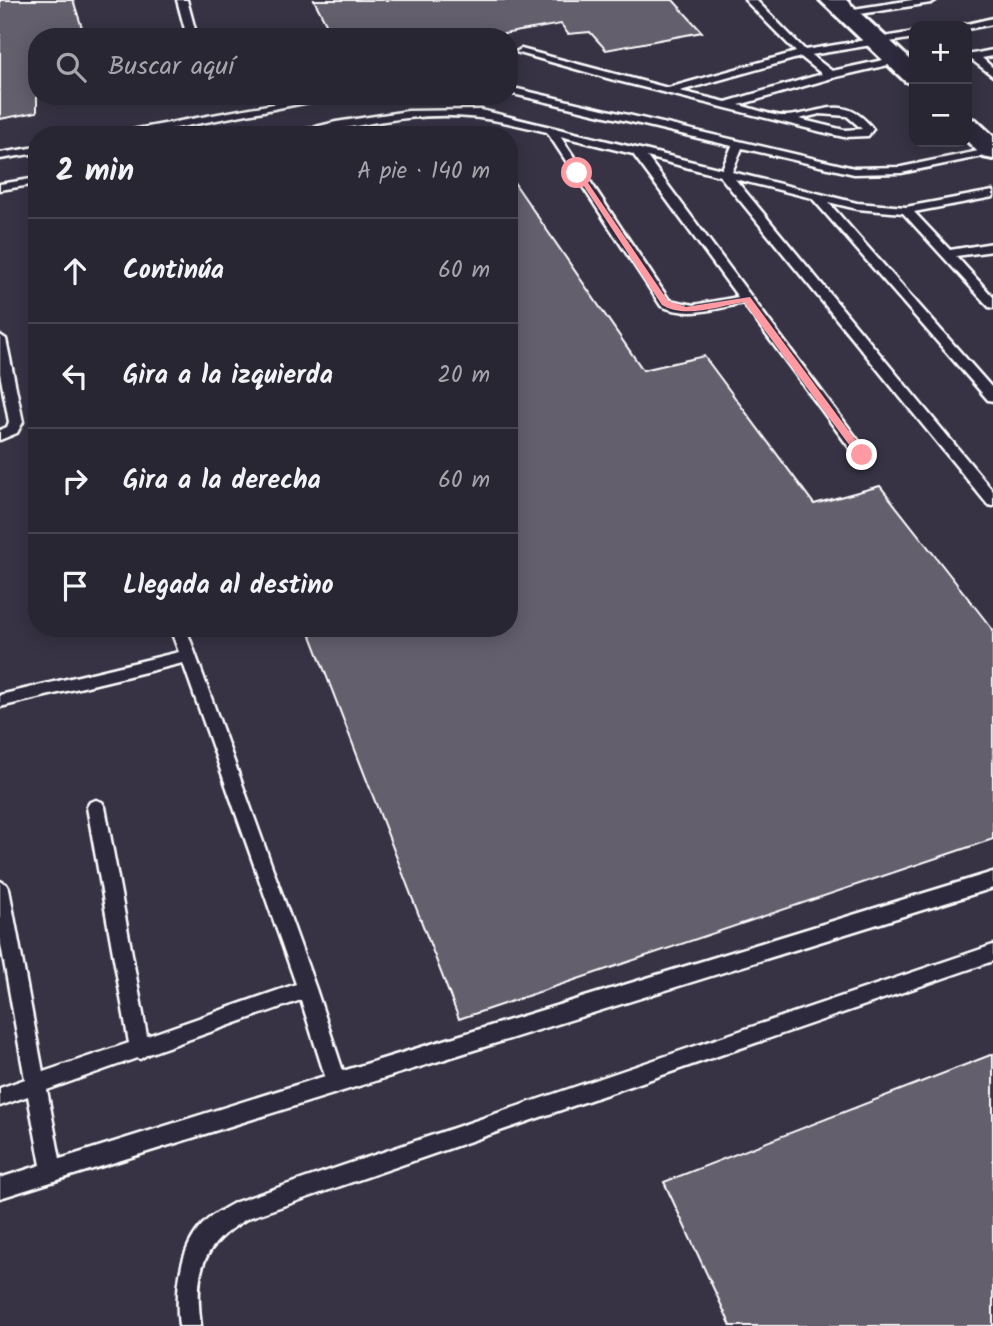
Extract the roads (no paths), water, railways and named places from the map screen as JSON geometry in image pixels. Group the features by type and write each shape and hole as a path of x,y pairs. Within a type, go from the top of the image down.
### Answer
{"street":[{"path":"840,7 908,69"},
{"path":"972,131 993,151"}],"lane":[{"path":"182,0 190,28"},
{"path":"750,0 803,54 830,75"},
{"path":"840,7 931,0"},
{"path":"972,25 993,21"},
{"path":"668,91 803,54 909,36"},
{"path":"521,52 787,119 860,134 868,129 848,111 838,108 787,119"},
{"path":"972,57 993,53"},
{"path":"972,58 993,73"},
{"path":"725,105 830,75 908,69"},
{"path":"518,92 738,145 866,172 901,170 993,151"},
{"path":"170,126 286,105"},
{"path":"338,126 422,111 481,113 856,206 906,210 993,194"},
{"path":"551,131 665,303 672,308 686,309 746,299"},
{"path":"725,174 738,145"},
{"path":"0,156 28,151"},
{"path":"637,152 862,455"},
{"path":"725,174 993,501"},
{"path":"0,187 28,182"},
{"path":"816,195 993,397"},
{"path":"906,210 993,304"},
{"path":"947,254 993,247"},
{"path":"0,339 16,422 12,430 0,435"},
{"path":"181,637 307,989 337,1082"},
{"path":"0,701 186,656"},
{"path":"96,807 140,1050"},
{"path":"0,1188 993,880"},
{"path":"0,889 52,1172"},
{"path":"190,1326 188,1312 191,1272 207,1234 243,1209 993,953"},
{"path":"0,1097 140,1050 307,989"}]}
